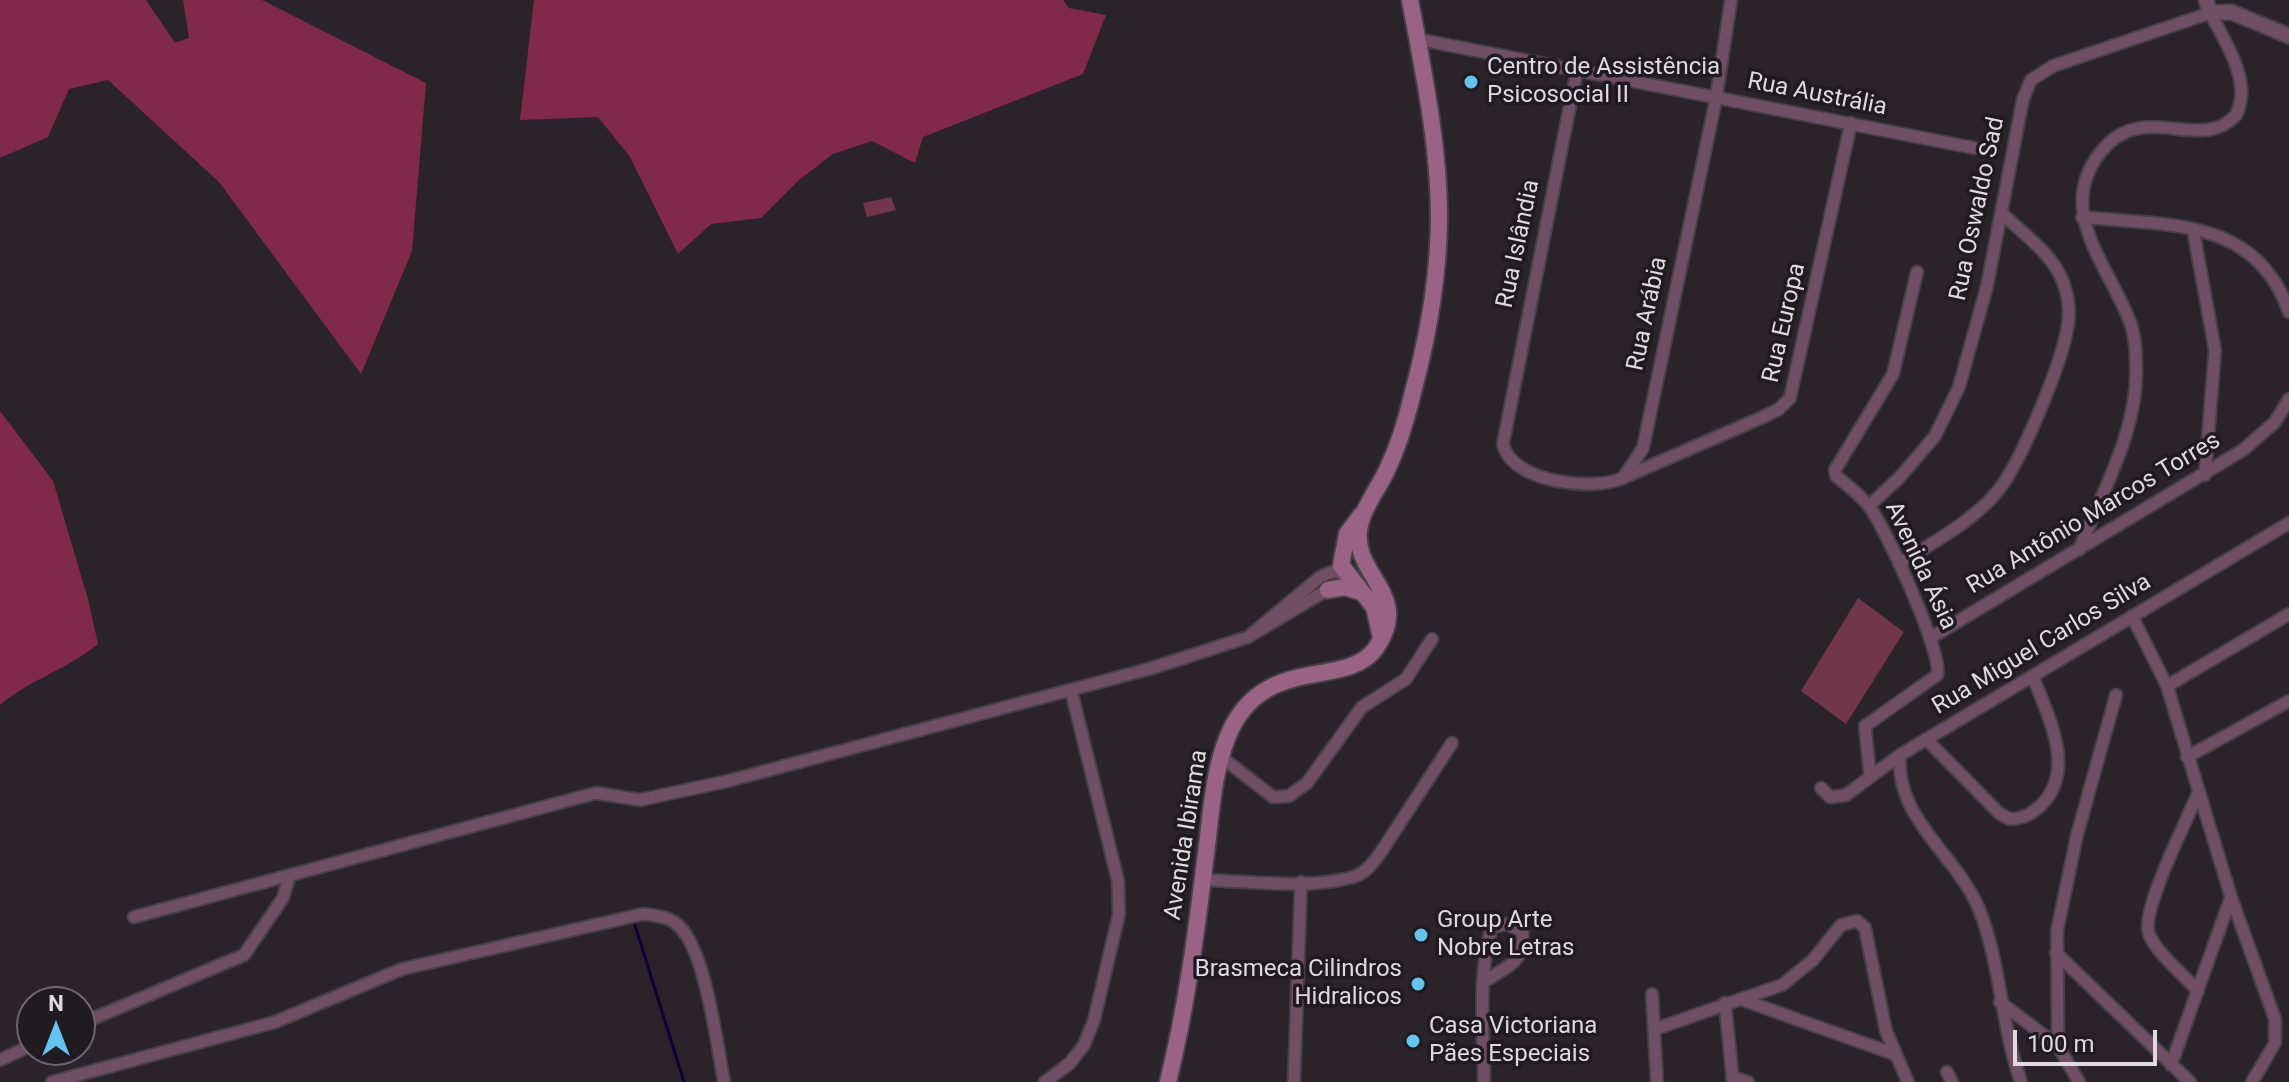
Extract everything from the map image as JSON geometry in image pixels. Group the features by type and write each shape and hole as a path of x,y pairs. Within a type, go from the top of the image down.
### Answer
{"main road":[{"path":"1344,573 1358,542 1364,512 1402,430 1427,335 1436,277 1439,215 1436,163 1410,0"},
{"path":"1364,512 1351,526 1340,558 1344,573 1374,607 1381,639"},
{"path":"1358,542 1388,604 1388,627 1381,639"},
{"path":"1344,573 1374,575"},
{"path":"1328,590 1345,587 1361,592"},
{"name":"Avenida Ibirama","path":"1168,1082 1181,1030 1220,756 1237,717 1268,688 1292,677 1361,662 1381,639"}],"street":[{"name":"Rua Arábia","path":"1623,478 1643,448 1716,99 1731,0"},
{"path":"2208,6 2289,36"},
{"path":"2079,550 2132,415 2137,367 2129,318 2091,246 2082,217 2084,189 2089,172 2108,144 2123,133 2147,125 2211,131 2236,115 2240,108 2240,80 2208,6"},
{"name":"Rua Oswaldo Sad","path":"1869,506 1925,449 1950,409 1987,286 2023,99 2031,80 2053,66 2208,6"},
{"name":"Rua Austrália","path":"1417,39 1974,148"},
{"name":"Rua Islândia","path":"1577,70 1504,426 1503,444 1509,458 1553,480 1589,487 1623,478"},
{"name":"Rua Europa","path":"1623,478 1771,413 1790,398 1851,123"},
{"path":"1899,564 1959,525 1996,493 2012,472 2063,345 2069,314 2059,273 2003,214"},
{"path":"2082,217 2218,234 2242,246 2271,278 2289,312"},
{"path":"2193,229 2215,350 2205,475"},
{"name":"Avenida Ásia","path":"1870,775 1865,726 1937,675 1940,666 1932,637 1869,506 1836,476 1835,470 1893,374 1917,272"},
{"name":"Rua Antônio Marcos Torres","path":"2275,422 2289,399"},
{"name":"Rua Antônio Marcos Torres","path":"1932,637 2205,475 2275,422 2289,416"},
{"name":"Rua Miguel Carlos Silva","path":"1821,788 1830,797 1837,798 1926,739 2289,523"},
{"path":"1248,637 1320,577 1334,571 1344,573"},
{"path":"134,917 596,793 640,800 655,797 1071,690 1248,637 1328,590 1344,573"},
{"path":"2167,686 2289,614"},
{"path":"2132,616 2167,686 2231,897 2278,1031 2275,1043 2252,1082"},
{"path":"1220,756 1273,797 1298,791 1362,707 1406,679 1432,639"},
{"path":"1926,739 2000,814 2010,819 2029,815 2051,795 2058,769 2056,738 2033,677"},
{"path":"1045,1082 1070,1063 1089,1032 1120,898 1071,690"},
{"path":"2058,1046 2056,953 2061,904 2116,695"},
{"path":"2187,757 2289,701"},
{"path":"1203,880 1301,882 1356,876 1369,868 1452,743"},
{"path":"1900,755 1899,778 1907,803 1979,910 2021,1082"},
{"path":"2198,793 2153,903 2147,928 2154,942 2198,991"},
{"path":"96,1017 244,955 283,898 289,877"},
{"path":"1294,1082 1301,882"},
{"path":"2171,1065 2231,897"},
{"path":"52,1082 275,1022 402,969 643,914 673,921 691,943 712,1018 724,1082"},
{"path":"1655,1029 1790,980 1813,960 1841,925 1857,921 1865,928 1894,1054 1908,1082"},
{"path":"1484,1082 1485,981 1492,927 1507,924 1522,931 1524,949 1520,957 1485,981"},
{"path":"2056,953 2190,1082"},
{"path":"1652,994 1657,1082"},
{"path":"1740,999 1894,1054"},
{"path":"2000,1002 2058,1046 2079,1082"},
{"path":"1725,1003 1732,1080 1748,1082"}],"shaded area":[{"path":"0,0 146,0 175,43 189,38 183,0 262,0 426,83 412,251 361,374 219,182 108,80 69,89 48,137 0,158"},
{"path":"534,0 1063,0 1069,8 1106,15 1083,74 923,137 915,163 872,141 833,154 799,180 761,218 711,224 678,254 630,157 598,117 520,120"},
{"path":"891,197 896,210 867,217 863,203"},
{"path":"0,411 53,481 98,644 0,705"},
{"path":"1858,598 1904,632 1846,724 1801,691"}],"waterway":[{"path":"634,922 684,1082"}],"place":[{"name":"Centro de Assistência Psicosocial II","path":"1471,82"},
{"name":"Group Arte Nobre Letras","path":"1421,935"},
{"name":"Brasmeca Cilindros Hidralicos","path":"1418,984"},
{"name":"Casa Victoriana Pães Especiais","path":"1413,1041"}]}
